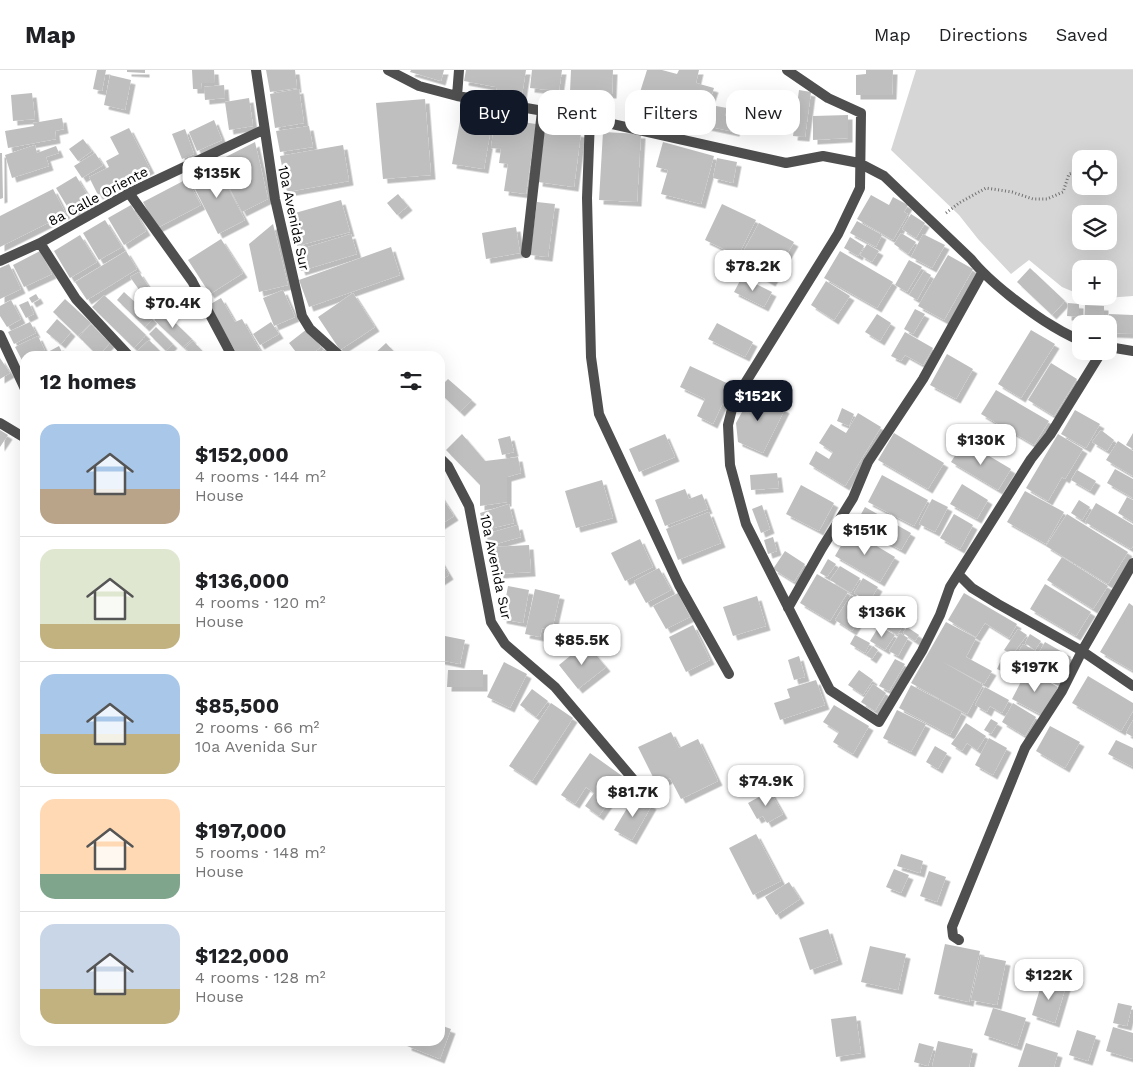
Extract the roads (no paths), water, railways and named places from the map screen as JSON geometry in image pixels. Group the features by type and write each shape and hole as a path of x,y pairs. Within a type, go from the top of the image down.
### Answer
{"street":[{"name":"10a Avenida Sur","path":"256,70 275,199 302,316 310,328 335,351"},
{"path":"388,70 419,86 457,96 538,109"},
{"path":"457,96 459,70"},
{"path":"787,70 828,98 861,113 860,188 838,234 734,400 728,425 730,465 746,524 830,690 879,722 922,651 940,615 950,587 1031,459 1050,435 1096,360"},
{"path":"615,125 786,163 823,156 859,163 884,176 971,259 982,273 1038,319 1072,337"},
{"name":"8a Calle Oriente","path":"0,262 40,243 129,193 264,130"},
{"path":"526,253 539,135"},
{"path":"589,135 587,198 591,357 599,414 679,585 729,674"},
{"path":"129,193 192,281 229,351"},
{"path":"40,243 76,299 124,351"},
{"path":"788,608 853,498 868,462 923,379 982,273"},
{"path":"0,335 20,378"},
{"path":"1117,348 1133,351"},
{"path":"0,423 20,435"},
{"name":"10a Avenida Sur","path":"445,463 469,506 491,622 505,644 555,687 638,785"},
{"path":"959,940 953,936 952,927 1025,748 1062,691 1082,651 1133,562"},
{"path":"959,575 972,588 1082,651 1133,686"}]}
